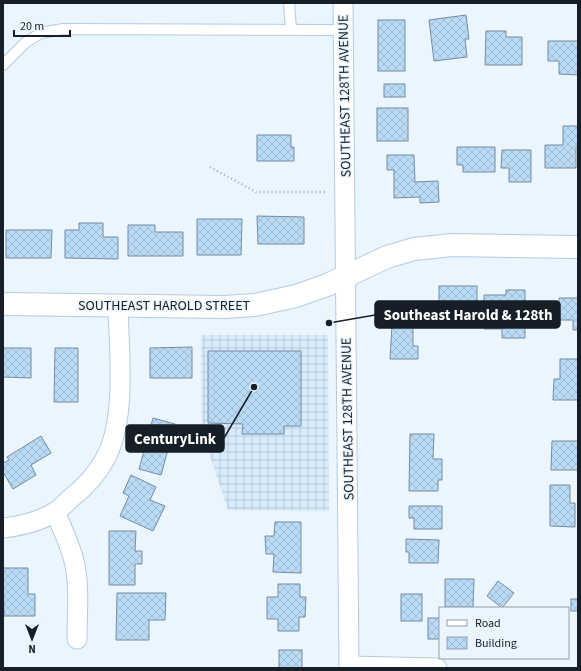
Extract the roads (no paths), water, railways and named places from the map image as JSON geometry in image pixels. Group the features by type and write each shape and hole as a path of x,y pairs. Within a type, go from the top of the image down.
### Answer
{"street":[{"name":"SOUTHEAST 128TH AVENUE","path":"342,3 349,667"},
{"name":"SOUTHEAST HAROLD STREET","path":"3,304 224,307 255,305 275,302 308,293 387,257 414,249 432,246 487,244 578,247"},
{"path":"3,528 26,524 55,512 78,493 93,477 105,460 112,444 118,418 118,306"},
{"path":"55,512 74,562 77,581 77,639"},
{"path":"349,667 437,668"}],"lane":[{"path":"289,3 291,29"},
{"path":"3,65 25,44 41,33 63,29 343,30"}],"place":[{"name":"Southeast Harold & 128th","path":"329,323"},
{"name":"CenturyLink","path":"254,387"}]}
